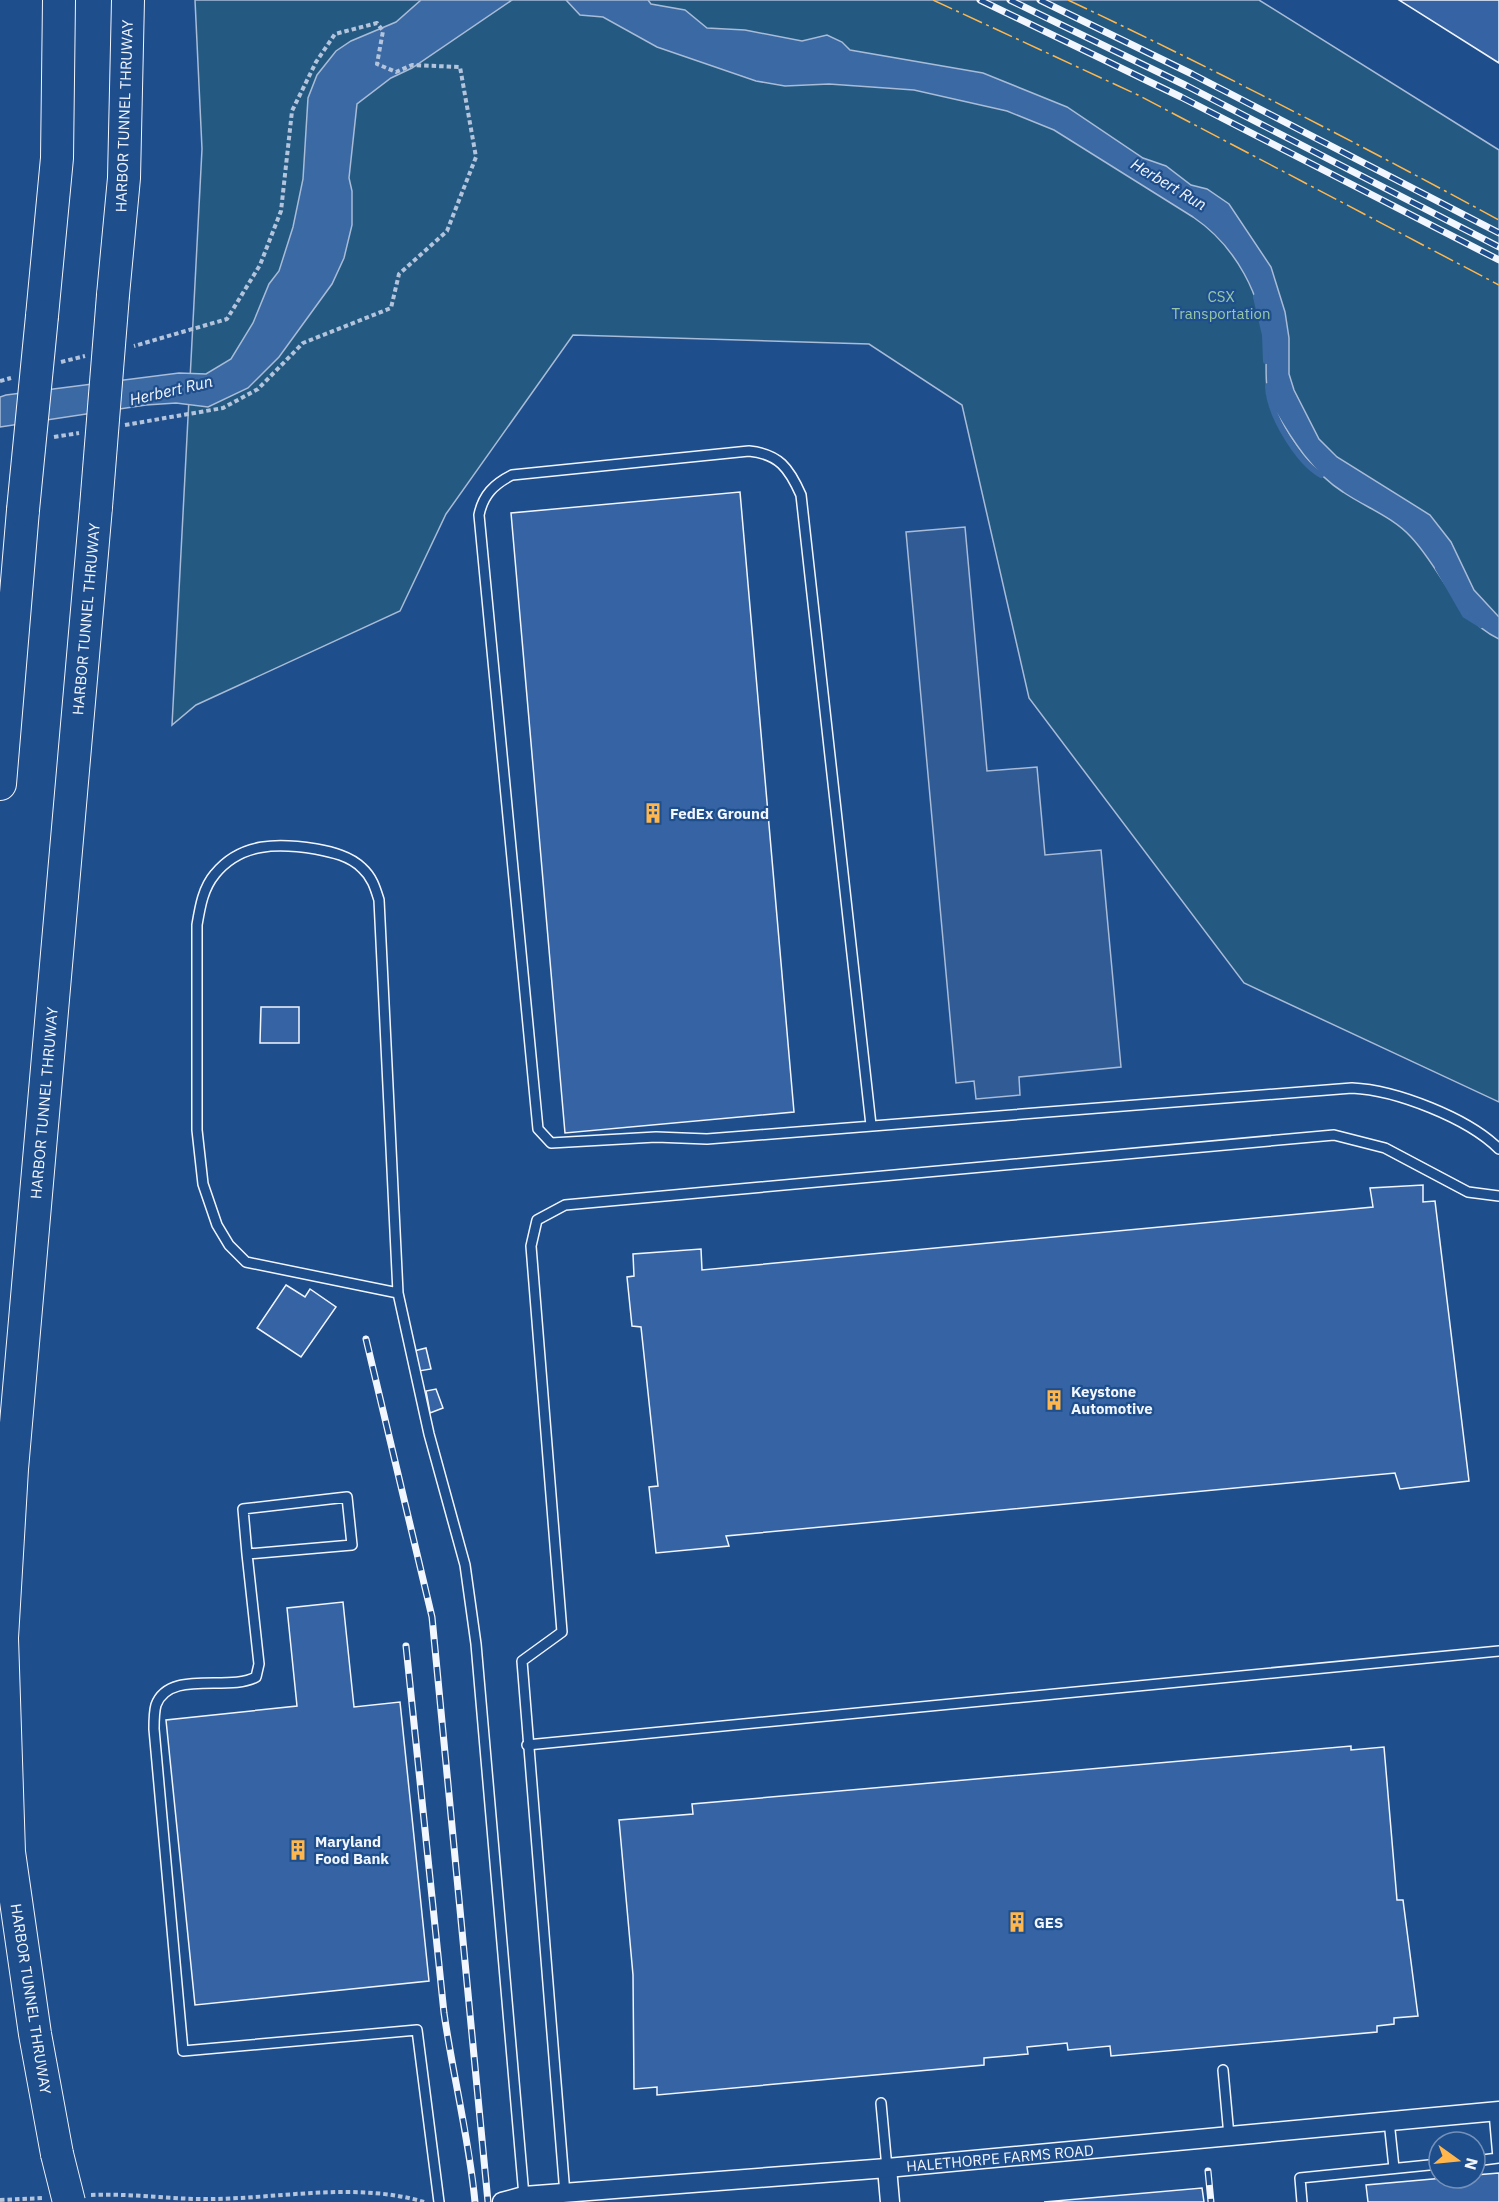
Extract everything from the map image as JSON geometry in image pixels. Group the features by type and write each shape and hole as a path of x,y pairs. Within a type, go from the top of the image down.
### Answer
{"highway":[{"path":"0,784 23,510 57,158 59,0"},
{"name":"HARBOR TUNNEL THRUWAY","path":"69,2202 57,2154 35,2034 9,1852 2,1638 12,1469 124,178 128,0"}],"street":[{"name":"HALETHORPE FARMS ROAD","path":"502,2202 524,2196 887,2168 1496,2111"},
{"path":"887,2168 890,2202"}],"lane":[{"path":"871,1125 801,495 792,475 776,458 749,451 512,475 499,482 482,501 479,515 538,1129 551,1143 656,1137 707,1139 1352,1088 1391,1092 1472,1128 1499,1149"},
{"path":"398,1293 246,1262 229,1245 217,1225 203,1184 197,1131 197,925 201,902 215,873 233,857 251,849 273,844 329,852 355,863 373,881 379,900 398,1293 429,1434 465,1565 476,1644 524,2196"},
{"path":"566,2194 527,1745 522,1661 562,1632 531,1246 537,1220 565,1205 1334,1135 1385,1148 1468,1192 1499,1196"},
{"path":"247,1554 352,1545 347,1497 243,1509 247,1554 259,1664 256,1677 246,1683 177,1685 164,1694 156,1705 153,1729 183,2051 417,2030 439,2202"},
{"path":"527,1745 1499,1651"},
{"path":"1223,2070 1229,2136"},
{"path":"881,2103 887,2168"},
{"path":"1487,2159 1498,2158 1496,2111"},
{"path":"1389,2121 1394,2168"},
{"path":"1302,2202 1300,2178 1427,2165"}],"path":[{"path":"115,427 223,408 258,389 303,342 391,308 399,274 447,231 476,157 460,67 412,64 396,72 377,64 383,31 378,23 335,34 316,62 292,111 281,211 260,265 227,319 126,347"},
{"path":"54,364 96,354"},
{"path":"0,381 22,375"},
{"path":"46,438 81,432"},
{"path":"110,2194 212,2199 336,2193 388,2196 424,2202"}],"green space":[{"name":"CSX Transportation","path":"195,0 1259,0 1499,150 1499,1102 1244,983 1029,698 962,405 869,344 573,335 446,514 400,611 196,705 172,725 202,149"}],"shaded area":[{"path":"965,527 987,771 1037,767 1045,855 1101,850 1121,1067 1019,1077 1020,1095 976,1099 974,1081 956,1083 906,532"}],"water":[{"path":"421,0 512,0 412,68 391,78 357,104 349,178 352,191 352,225 344,258 332,284 279,357 248,388 208,407 176,403 146,405 0,427 0,397 6,395 179,373 206,374 231,359 253,323 269,284 279,271 293,227 303,179 308,98 317,75 336,51 351,41 396,22"},
{"path":"566,0 648,0 651,4 685,10 707,28 745,30 802,41 827,35 842,42 850,50 983,73 1067,107 1143,158 1166,166 1191,185 1207,189 1229,204 1271,267 1285,312 1289,338 1289,374 1294,390 1319,439 1337,457 1430,515 1451,542 1474,590 1499,617 1499,639 1484,630 1461,607 1422,550 1404,530 1332,484 1313,466 1296,444 1274,409 1268,394 1266,347 1259,309 1252,291 1234,257 1222,242 1193,217 1054,130 1007,111 914,90 829,84 785,86 756,81 657,47 603,17 580,15"}],"building":[{"path":"1399,0 1499,0 1499,63"},
{"name":"FedEx Ground","path":"740,492 794,1112 565,1133 511,513"},
{"path":"261,1007 299,1007 299,1043 260,1043"},
{"name":"Keystone Automotive","path":"1423,1185 1423,1202 1435,1201 1469,1481 1400,1489 1395,1473 726,1536 729,1546 656,1553 649,1487 658,1486 641,1327 632,1326 627,1277 634,1276 633,1254 701,1249 702,1270 1373,1207 1370,1188"},
{"path":"286,1285 305,1297 310,1289 336,1307 301,1357 257,1328"},
{"path":"426,1348 431,1369 419,1371 414,1351"},
{"path":"436,1389 443,1408 430,1413 426,1391"},
{"name":"Maryland Food Bank","path":"343,1602 354,1707 400,1702 429,1981 195,2005 166,1720 297,1706 287,1608"},
{"name":"GES","path":"1351,1746 1351,1750 1384,1747 1397,1900 1403,1900 1418,2016 1394,2018 1394,2024 1377,2026 1377,2032 1111,2056 1110,2046 1068,2050 1067,2043 1027,2047 1028,2054 984,2058 984,2065 657,2095 657,2087 634,2089 633,1975 619,1820 693,1814 692,1804"},
{"path":"1499,2173 1499,2202 1368,2202 1366,2185 1427,2180 1427,2190 1487,2190 1487,2174"},
{"path":"1202,2188 1204,2202 1044,2202"}],"waterway":[{"name":"Herbert Run","path":"1256,297 1265,335 1266,361"},
{"name":"Herbert Run","path":"1268,386 1273,410 1286,436 1303,459 1321,475"},
{"name":"Herbert Run","path":"1438,568 1465,615 1481,625"}],"railway":[{"path":"980,0 1181,97 1499,260"},
{"path":"1010,0 1187,86 1499,247"},
{"path":"1040,0 1192,74 1499,233"},
{"path":"366,1339 432,1617 488,2202"},
{"path":"406,1646 444,2013 469,2154 475,2202"},
{"path":"1208,2171 1211,2202"}],"power":[{"path":"933,0 1138,95 1499,285"},
{"path":"1068,0 1285,107 1499,220"}],"place":[{"name":"FedEx Ground","path":"653,813"},
{"name":"Keystone Automotive","path":"1054,1400"},
{"name":"Maryland Food Bank","path":"298,1850"},
{"name":"GES","path":"1017,1922"}]}
